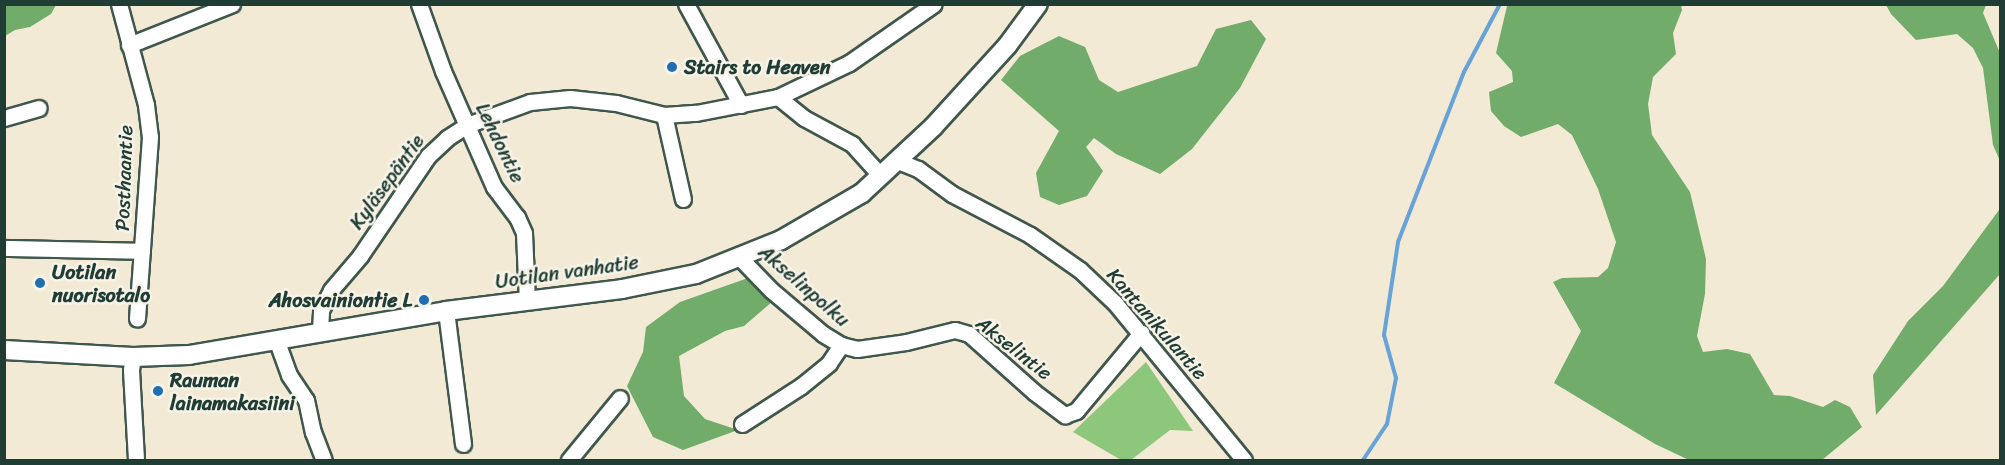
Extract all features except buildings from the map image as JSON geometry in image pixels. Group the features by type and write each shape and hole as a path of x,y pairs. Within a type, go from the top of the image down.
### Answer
{"main road":[{"name":"Uotilan vanhatie","path":"4,350 133,357 189,355 446,310 622,289 696,274 740,258 811,223 862,193 933,127 1007,46 1038,4"}],"street":[{"name":"Posthaantie","path":"119,4 146,105 150,137 137,320"},
{"path":"129,45 232,4"},
{"name":"Lehdontie","path":"419,4 443,71 494,187 517,217 524,233 527,301"},
{"path":"686,4 741,105"},
{"name":"Kyläsepäntie","path":"320,332 321,310 331,290 360,255 428,156 447,138 467,125 530,102 570,98 616,103 664,116 741,105 778,97 849,63 934,4"},
{"path":"778,97 804,118 852,144 881,176"},
{"path":"4,118 39,108"},
{"path":"664,116 683,199"},
{"name":"Kantanikulantie","path":"898,161 918,169 952,195 1029,235 1080,270 1115,303 1141,333 1244,460"},
{"path":"4,248 142,251"},
{"name":"Akselinpolku","path":"740,258 771,290 823,334 841,345"},
{"path":"446,310 463,444"},
{"name":"Akselintie","path":"841,345 857,349 906,342 955,330 969,334 1034,392 1065,415 1076,411 1141,333"},
{"path":"276,339 289,375 306,400 324,460"},
{"path":"742,424 801,386 829,363 841,345"},
{"path":"133,357 131,370 136,460"},
{"path":"569,460 620,398"}],"green space":[{"path":"5,4 56,5 51,14 30,27 15,30 5,36"},
{"path":"1681,5 1682,10 1673,33 1676,54 1653,77 1648,104 1652,135 1690,192 1706,259 1705,294 1697,336 1703,352 1727,349 1750,354 1774,395 1790,396 1823,407 1835,400 1850,407 1862,427 1822,460 1689,460 1655,444 1554,383 1581,331 1553,282 1562,278 1598,277 1608,268 1616,242 1598,189 1572,135 1558,124 1521,137 1504,126 1491,111 1489,92 1513,82 1512,71 1496,53 1507,6"},
{"path":"1886,5 1986,5 1983,13 2000,53 2000,161 1993,145 1983,68 1973,48 1957,34 1916,40 1891,14"},
{"path":"1251,20 1266,39 1240,88 1192,149 1160,174 1116,154 1094,138 1086,147 1103,171 1087,196 1059,205 1040,197 1036,173 1059,131 1001,80 1020,56 1059,36 1085,47 1099,80 1118,92 1197,66 1216,29"},
{"path":"2000,202 2000,274 1876,415 1873,375 1908,321 1943,286 1999,210"},
{"path":"748,278 773,301 744,326 725,331 679,356 684,396 705,419 738,430 683,450 653,437 627,386 643,352 646,327 680,302"},
{"path":"1146,362 1193,431 1170,430 1131,460 1121,460 1073,432"}],"waterway":[{"path":"1363,460 1387,424 1396,378 1384,335 1398,242 1464,72 1500,4"}],"place":[{"name":"Stairs to Heaven","path":"672,67"},
{"name":"Uotilan nuorisotalo","path":"40,283"},
{"name":"Ahosvainiontie L","path":"424,300"},
{"name":"Rauman lainamakasiini","path":"158,391"}]}
